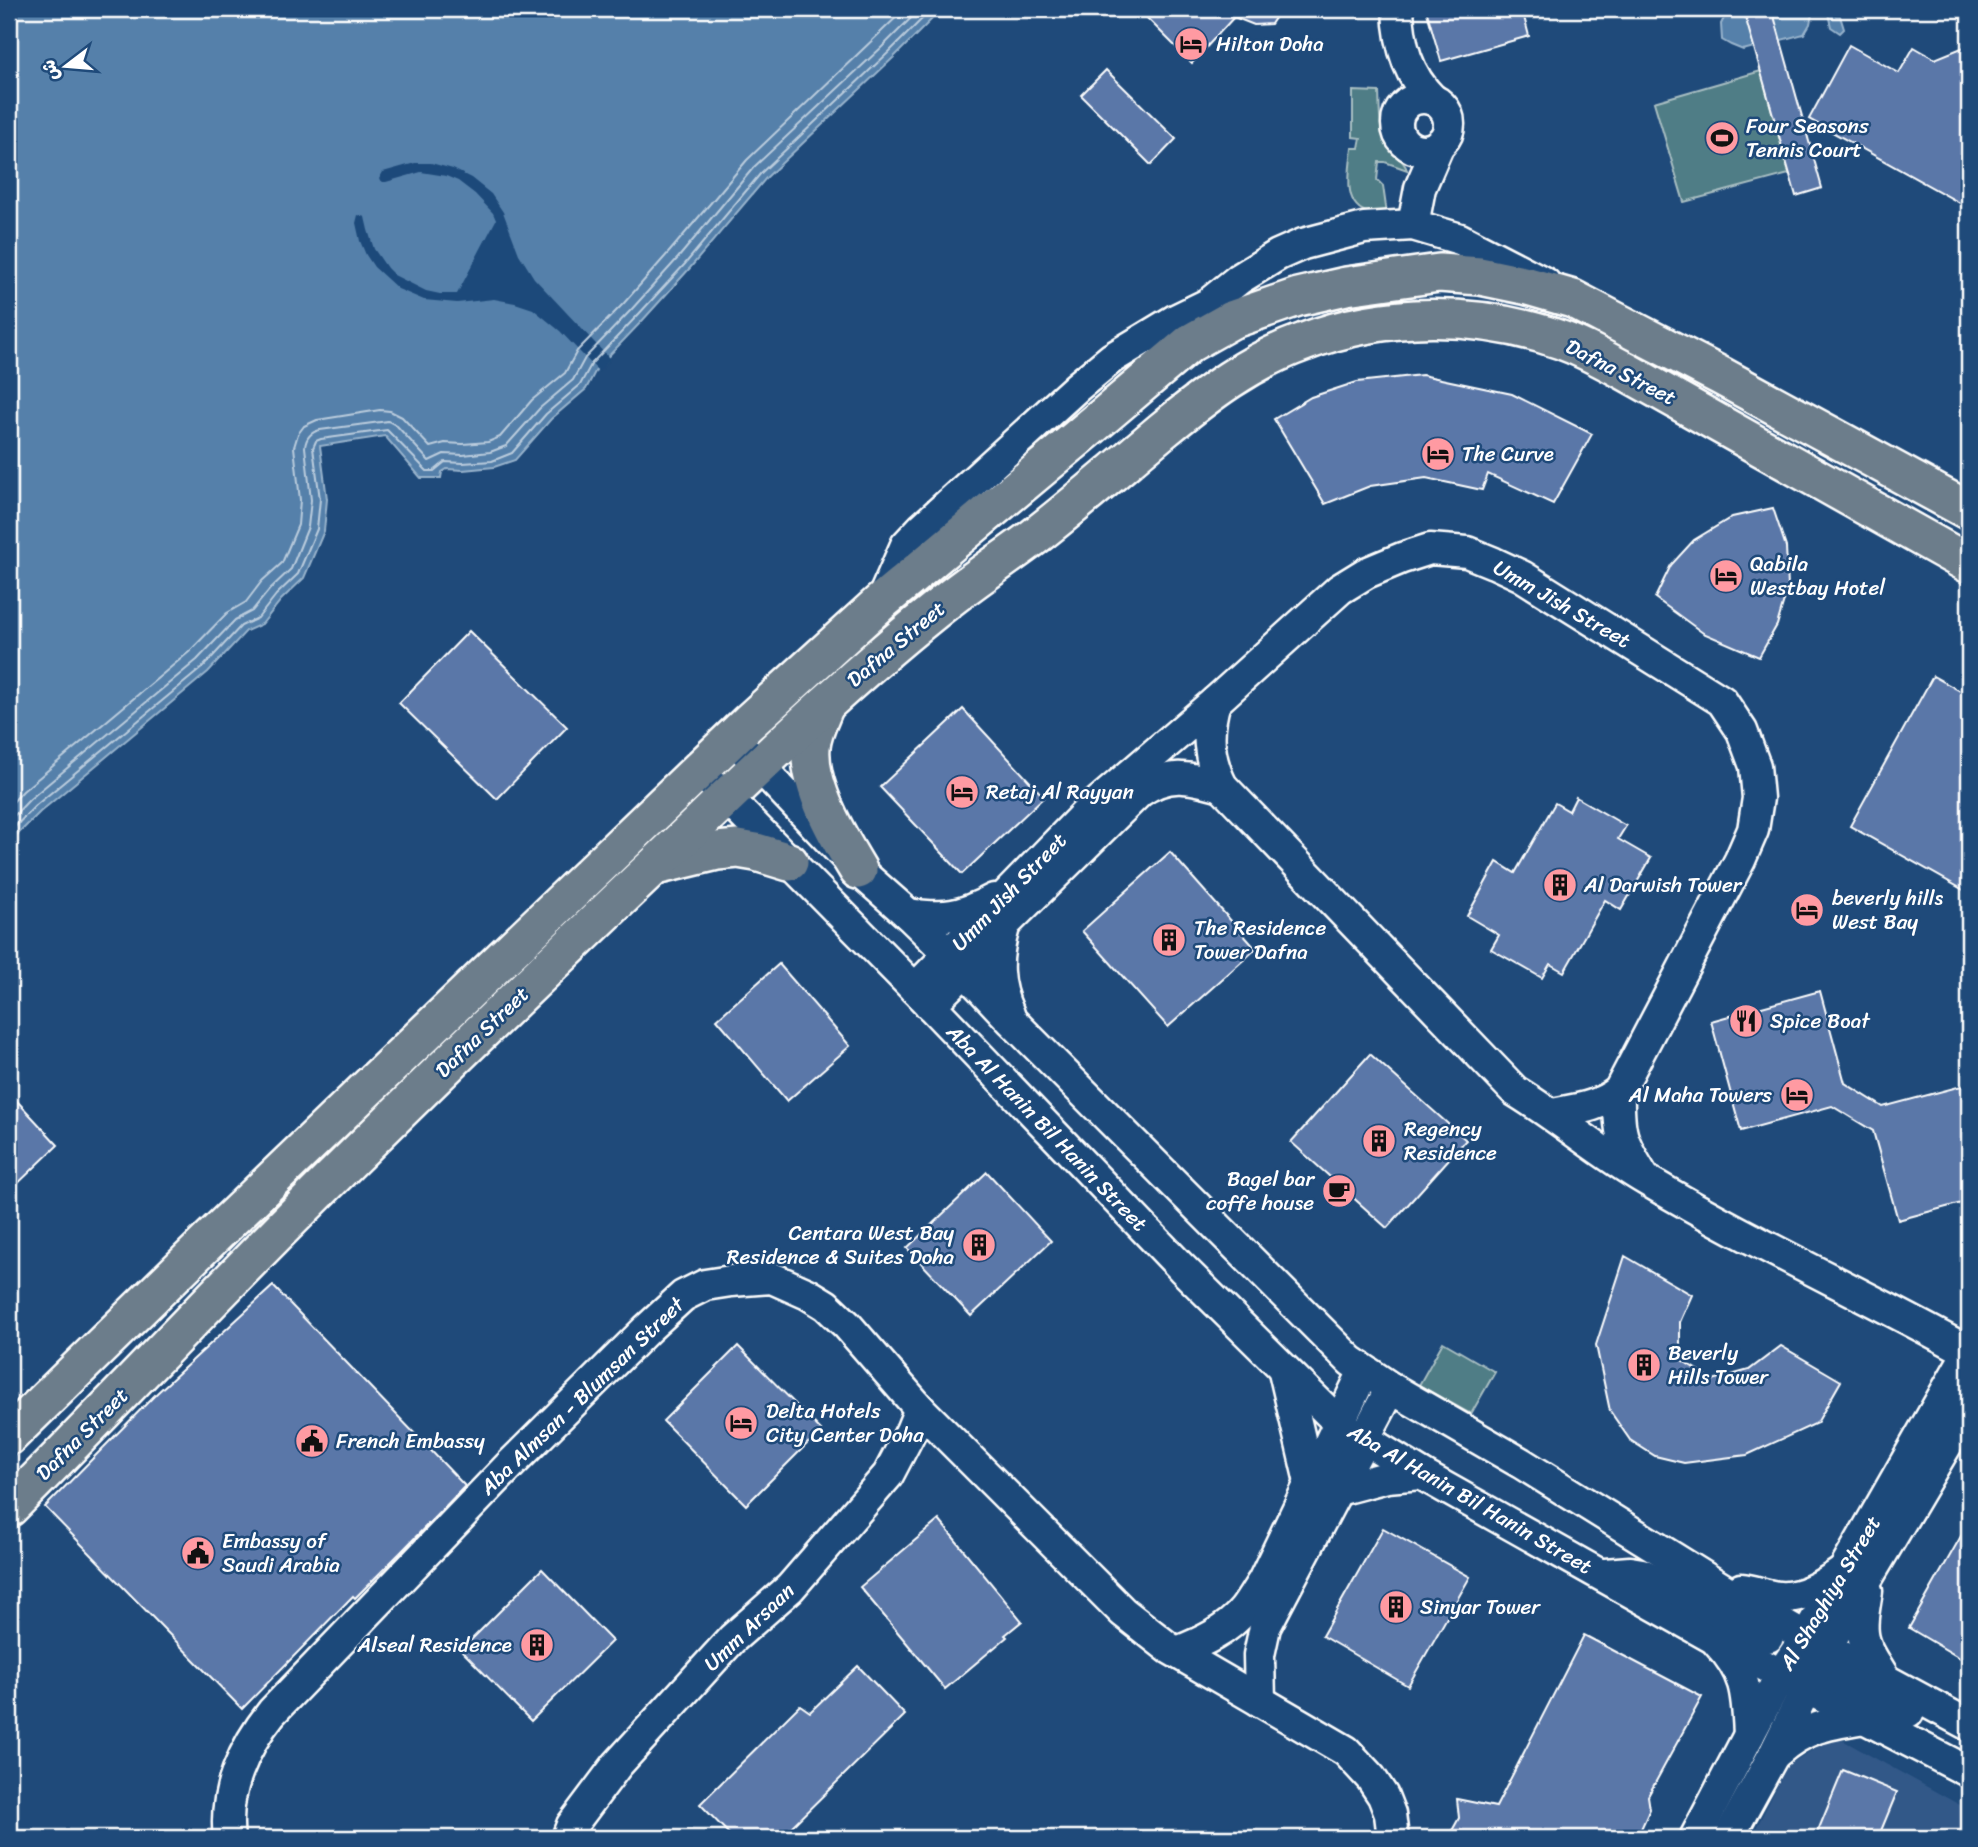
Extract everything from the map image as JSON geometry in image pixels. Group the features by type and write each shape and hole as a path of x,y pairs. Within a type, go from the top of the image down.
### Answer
{"main road":[{"name":"Dafna Street","path":"9,1436 242,1208 732,738 881,602 1179,352 1231,320 1298,297 1346,286 1439,273 1480,276 1528,286 1573,299 1969,511"},
{"path":"1179,352 1208,304"},
{"name":"Dafna Street","path":"9,1508 291,1219 547,968 826,703 951,597 1036,536 1205,396 1279,351 1362,325 1390,321 1448,319 1486,322 1533,332 1587,351 1969,564"},
{"path":"826,703 811,746 817,787 832,823 858,870"},
{"path":"654,867 717,850 738,849 789,862"}],"street":[{"path":"1398,9 1402,43 1419,102"},
{"path":"1413,225 1420,188 1439,144 1446,136 1449,122 1440,105 1419,102 1402,110 1397,122 1400,135 1409,146 1415,162 1420,188"},
{"path":"1409,146 1424,149 1439,144"},
{"name":"Dafna Street","path":"881,602 906,545 1077,387 1112,358 1175,320 1208,304 1239,279 1278,255 1303,244 1364,228 1413,225 1460,239 1525,271 1573,299"},
{"name":"Umm Jish Street","path":"922,997 957,963 1006,893 1088,811 1215,702 1340,589 1366,573 1402,558 1430,550 1467,552 1522,576 1722,701 1742,731 1755,766 1758,798 1753,830 1740,860 1619,1091 1618,1117 1621,1136 1647,1180"},
{"path":"1215,702 1209,745 1213,766 1222,786 1515,1091 1647,1180 1743,1234 1969,1351"},
{"name":"Aba Al Hanin Bil Hanin Street","path":"732,738 858,870 908,914 1333,1344 1364,1371 1521,1463 1725,1590 1864,1718 1969,1772"},
{"name":"Aba Al Hanin Bil Hanin Street","path":"699,770 1182,1268 1284,1370 1352,1431 1421,1474 1713,1638 1885,1679 1969,1725"},
{"path":"957,963 1005,923 1150,784 1174,777 1191,777 1222,786"},
{"path":"908,914 936,918 956,916 1006,893"},
{"path":"1005,923 998,948 997,973 1002,998 1012,1021"},
{"path":"1552,1114 1594,1106 1607,1101 1619,1091"},
{"name":"Aba Almsan - Blumsan Street","path":"229,1838 232,1790 238,1769 258,1729 511,1464 646,1329 683,1296 705,1285 731,1280 772,1278 826,1305 847,1325 920,1409 1123,1612 1170,1648 1346,1751 1371,1778 1383,1797 1390,1814 1393,1838"},
{"name":"Al Shaghiya Street","path":"1857,1574 1969,1351"},
{"path":"1284,1370 1324,1486"},
{"path":"1352,1431 1364,1371"},
{"path":"1261,1701 1259,1655 1265,1627 1324,1486 1352,1431 1391,1388"},
{"name":"Al Shaghiya Street","path":"1695,1838 1749,1735 1805,1661 1857,1574 1969,1407"},
{"name":"Umm Arsaan","path":"567,1838 572,1825 617,1765 733,1639 790,1588 888,1475 920,1409"},
{"path":"1324,1486 1421,1474"},
{"path":"1177,1652 1201,1643 1222,1630 1244,1610 1324,1486"},
{"path":"1601,1574 1642,1574 1668,1585 1805,1661 1937,1725 1969,1725"},
{"path":"1725,1590 1743,1589 1777,1597 1790,1597 1857,1574 1862,1634 1869,1654 1885,1679"},
{"path":"1713,1638 1728,1653 1739,1671 1748,1702 1749,1735"},
{"name":"Al Shaghiya Street","path":"1728,1838 1774,1754 1805,1661"},
{"path":"1774,1754 1799,1734 1814,1728 1864,1718"}],"shaded area":[{"path":"1835,1736 1969,1810 1969,1838 1751,1838 1788,1765"}],"green space":[{"name":"Four Seasons Tennis Court","path":"1761,71 1789,174 1684,202 1654,102"},
{"path":"1353,91 1379,92 1380,121 1385,142 1406,166 1407,170 1379,162 1377,180 1383,186 1387,214 1370,213 1361,209 1351,195 1349,176 1352,148 1359,148 1361,138 1353,137"},
{"path":"1443,1342 1495,1372 1471,1414 1419,1385"}],"water":[{"path":"9,9 942,9 766,178 690,268 597,368 586,389 551,419 515,460 494,467 447,469 442,472 441,478 421,478 385,436 320,446 327,499 324,531 304,578 281,600 262,624 246,631 208,672 40,812 9,843"},
{"path":"1753,9 1821,9 1812,14 1804,34 1743,50 1722,40 1721,24 1725,16"},
{"path":"1827,9 1835,9 1836,16 1840,16 1844,29 1840,33 1831,27"}],"pier":[{"path":"415,163 431,163 453,169 471,178 491,194 503,212 519,254 534,278 610,359 599,372 560,331 533,309 494,299 457,303 424,300 398,289 374,267 360,241 356,223 358,215 365,217 374,249 394,275 426,291 457,294 496,220 475,194 446,176 421,172 386,182 379,179 383,172"}],"building":[{"name":"Hilton Doha","path":"1138,9 1281,9 1271,24 1254,25 1234,17 1192,63"},
{"path":"1426,9 1522,9 1529,36 1441,61"},
{"path":"1743,9 1772,9 1822,188 1796,196"},
{"path":"1849,45 1899,73 1914,47 1935,59 1969,45 1969,208 1809,119"},
{"path":"1106,70 1176,139 1151,165 1081,95"},
{"name":"The Curve","path":"1422,375 1512,394 1592,434 1553,504 1488,474 1482,490 1426,478 1370,486 1325,504 1274,419 1311,397 1357,382"},
{"name":"Qabila Westbay Hotel","path":"1773,508 1786,547 1788,587 1777,625 1759,657 1703,633 1655,598 1671,565 1694,540 1732,517"},
{"path":"469,631 567,727 497,799 399,703"},
{"path":"1933,676 1969,696 1969,893 1850,826"},
{"name":"Retaj Al Rayyan","path":"963,709 1044,797 962,874 880,787"},
{"name":"Al Darwish Tower","path":"1576,797 1626,826 1618,839 1651,858 1621,910 1605,900 1564,972 1550,964 1542,978 1491,949 1499,935 1467,916 1497,862 1515,873 1555,803 1569,811"},
{"name":"The Residence Tower Dafna","path":"1170,852 1256,949 1168,1027 1082,931"},
{"path":"779,964 850,1046 787,1101 717,1019"},
{"name":"Al Maha Towers","path":"1820,991 1845,1083 1883,1107 1969,1084 1969,1201 1898,1220 1873,1131 1832,1106 1741,1131 1711,1021"},
{"name":"Regency Residence","path":"1370,1054 1466,1140 1387,1228 1291,1142"},
{"path":"17,1101 58,1145 9,1192 9,1109"},
{"name":"Centara West Bay Residence & Suites Doha","path":"987,1172 1051,1241 971,1316 907,1248"},
{"name":"Beverly Hills Tower","path":"1625,1256 1692,1295 1680,1322 1680,1359 1713,1380 1749,1370 1781,1346 1841,1381 1817,1423 1747,1455 1684,1463 1655,1456 1630,1440 1610,1411 1596,1345"},
{"path":"273,1286 465,1486 242,1709 45,1507 157,1393"},
{"path":"738,1346 821,1430 746,1505 663,1421"},
{"path":"939,1520 1022,1621 945,1689 860,1587"},
{"path":"1969,1522 1969,1641 1960,1658 1909,1628"},
{"name":"Sinyar Tower","path":"1383,1528 1470,1577 1408,1686 1322,1636"},
{"name":"Alseal Residence","path":"542,1569 612,1641 531,1721 461,1650"},
{"path":"1584,1635 1702,1697 1648,1796 1650,1809 1637,1838 1448,1838 1459,1818 1457,1799 1496,1807"},
{"path":"858,1666 905,1715 780,1838 733,1838 700,1804 800,1705 810,1712"},
{"path":"1843,1770 1897,1792 1878,1838 1815,1838"}],"place":[{"name":"Hilton Doha","path":"1191,44"},
{"name":"Four Seasons Tennis Court","path":"1722,138"},
{"name":"The Curve","path":"1438,454"},
{"name":"Qabila Westbay Hotel","path":"1726,576"},
{"name":"Retaj Al Rayyan","path":"962,792"},
{"name":"Al Darwish Tower","path":"1560,885"},
{"name":"beverly hills West Bay","path":"1807,910"},
{"name":"The Residence Tower Dafna","path":"1169,940"},
{"name":"Spice Boat","path":"1746,1021"},
{"name":"Al Maha Towers","path":"1797,1095"},
{"name":"Regency Residence","path":"1379,1141"},
{"name":"Bagel bar coffe house","path":"1339,1191"},
{"name":"Centara West Bay Residence & Suites Doha","path":"979,1245"},
{"name":"Beverly Hills Tower","path":"1644,1365"},
{"name":"Delta Hotels City Center Doha","path":"741,1423"},
{"name":"French Embassy","path":"312,1441"},
{"name":"Embassy of Saudi Arabia","path":"198,1553"},
{"name":"Sinyar Tower","path":"1396,1607"},
{"name":"Alseal Residence","path":"537,1645"}]}
